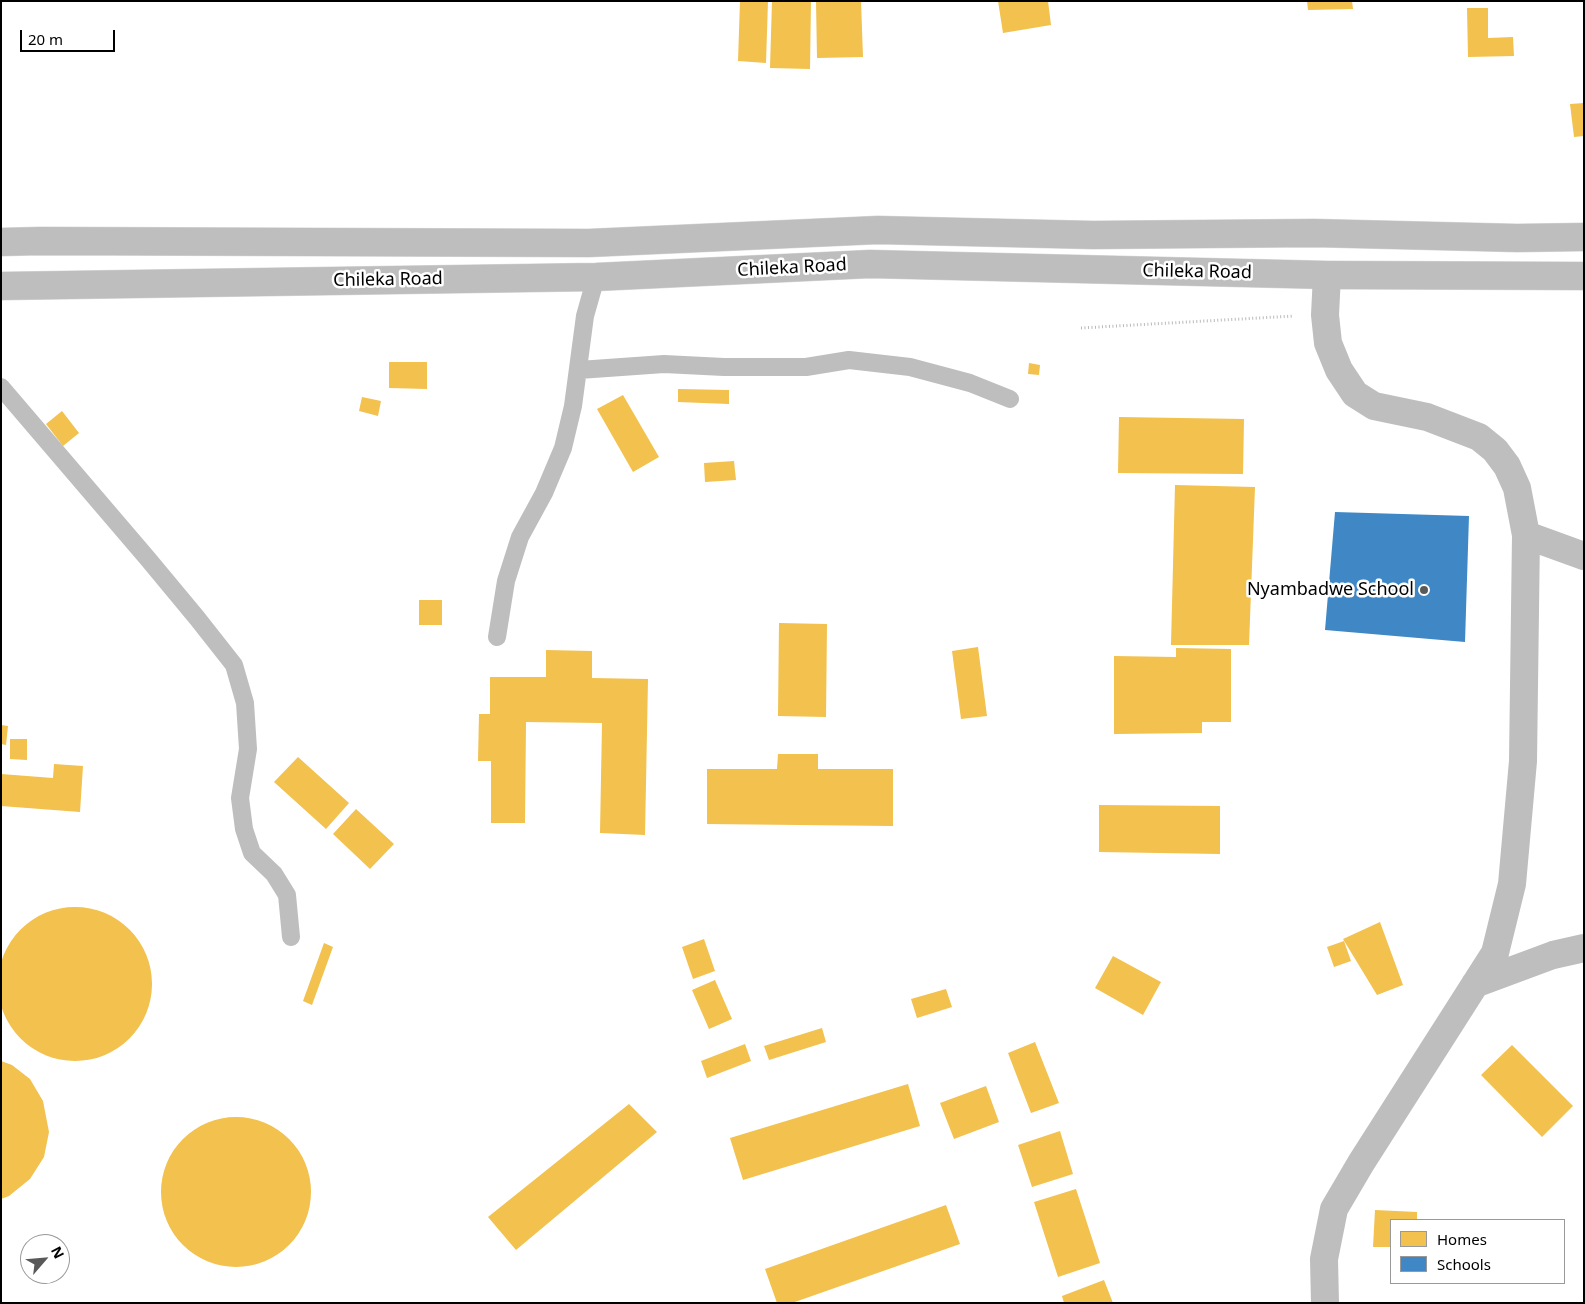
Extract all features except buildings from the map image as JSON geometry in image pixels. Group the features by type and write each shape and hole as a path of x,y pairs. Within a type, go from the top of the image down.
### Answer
{"main road":[{"name":"Chileka Road","path":"1,242 40,240 294,243 589,243 878,230 1093,236 1314,233 1517,238 1584,237"},
{"name":"Chileka Road","path":"1,286 596,277 870,264 1327,274 1584,276"},
{"path":"1325,1303 1324,1258 1334,1209 1361,1163 1495,953 1512,884 1523,761 1526,534 1517,488 1507,466 1495,450 1479,437 1427,417 1374,406 1355,394 1339,370 1328,343 1325,315 1327,274"},
{"path":"1526,534 1584,556"},
{"path":"1475,984 1553,955 1584,948"}],"lane":[{"path":"497,637 506,580 520,537 544,493 563,448 579,370 585,316 596,277"},
{"path":"579,370 664,364 724,367 806,367 849,360 910,367 970,383 1010,399"},
{"path":"1,386 167,581 234,665 245,703 248,749 240,798 244,829 252,853 274,874 287,895 291,938"}],"path":[{"path":"1081,328 1325,315"}],"place":[{"name":"Nyambadwe School","path":"1424,590"}]}
